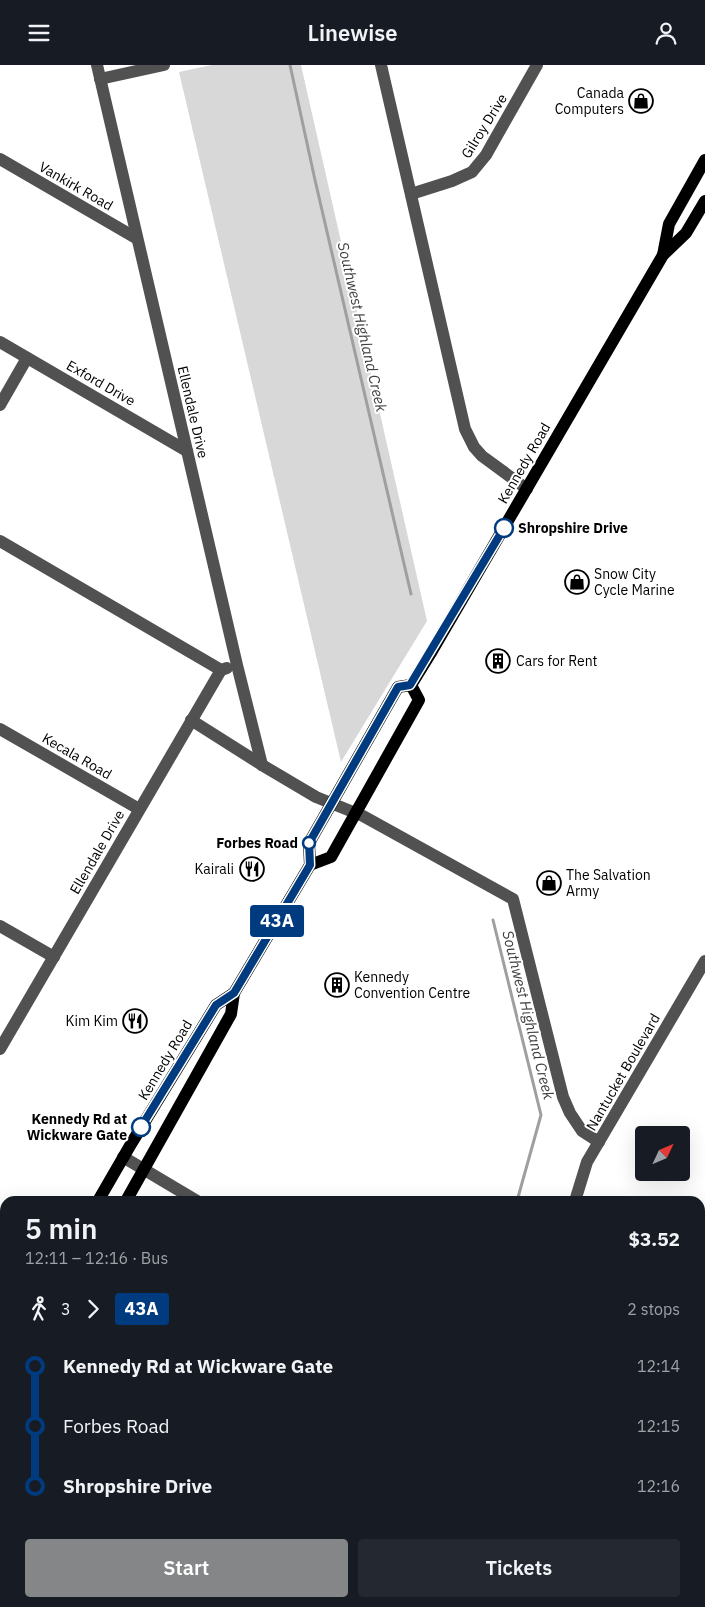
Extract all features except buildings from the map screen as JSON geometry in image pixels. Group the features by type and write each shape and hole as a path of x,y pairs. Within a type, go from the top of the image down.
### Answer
{"main road":[{"name":"Kennedy Road","path":"663,255 669,224 705,160"},
{"name":"Kennedy Road","path":"129,1196 231,1014 234,993 310,865 309,843 398,687 410,685 440,637 663,255 686,233 705,201"},
{"path":"310,865 331,857 419,700 410,685"},
{"name":"Kennedy Road","path":"101,1196 216,1005 234,993"}],"street":[{"name":"Ellendale Drive","path":"97,65 136,238 262,765"},
{"path":"100,79 164,65"},
{"path":"381,65 465,429 474,447 482,456 527,489"},
{"name":"Gilroy Drive","path":"412,193 452,181 472,172 486,155 537,65"},
{"name":"Vankirk Road","path":"0,159 136,238"},
{"name":"Exford Drive","path":"0,342 187,451"},
{"path":"0,405 27,358"},
{"path":"0,541 220,670 237,665"},
{"name":"Ellendale Drive","path":"0,1049 220,670"},
{"path":"191,720 316,797 356,813 396,833 513,899 563,1097 570,1113 582,1131 599,1142"},
{"name":"Kecala Road","path":"0,729 139,809"},
{"path":"0,927 54,957"},
{"name":"Nantucket Boulevard","path":"577,1196 587,1162 705,961"},
{"path":"123,1157 189,1196"}],"shaded area":[{"path":"212,65 301,65 427,621 341,762 179,72"}],"waterway":[{"name":"Southwest Highland Creek","path":"290,65 411,594"},
{"name":"Southwest Highland Creek","path":"493,920 541,1115 518,1196"}],"bus line":[{"name":"43A","path":"141,1127 216,1005 234,993 310,865 309,843 398,687 410,685 504,528"}],"place":[{"name":"Canada Computers","path":"641,101"},
{"name":"Shropshire Drive","path":"504,528"},
{"name":"Snow City Cycle Marine","path":"577,582"},
{"name":"Cars for Rent","path":"498,661"},
{"name":"Forbes Road","path":"309,843"},
{"name":"Kairali","path":"252,869"},
{"name":"The Salvation Army","path":"549,883"},
{"name":"Kennedy Convention Centre","path":"337,985"},
{"name":"Kim Kim","path":"135,1021"},
{"name":"Kennedy Rd at Wickware Gate","path":"141,1127"}]}
